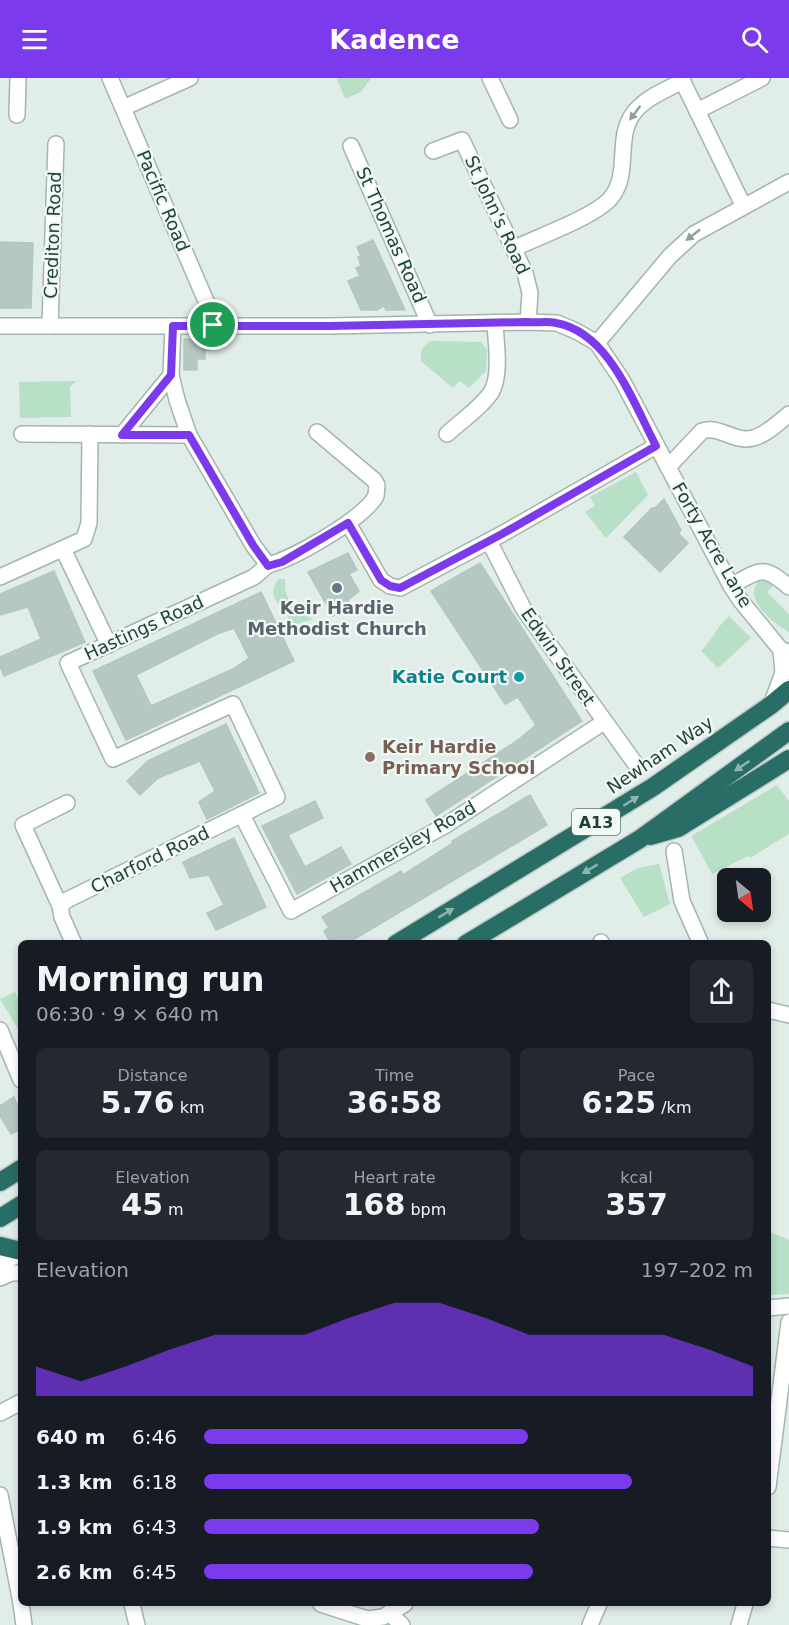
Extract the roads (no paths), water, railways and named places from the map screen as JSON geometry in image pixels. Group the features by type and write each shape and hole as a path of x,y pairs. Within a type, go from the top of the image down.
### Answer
{"highway":[{"name":"Newham Way","path":"403,940 653,788 789,690"},
{"name":"A13","path":"473,940 640,839 789,730"},
{"name":"A13","path":"640,839 678,828 789,759"},
{"path":"0,1182 18,1171"},
{"path":"0,1218 18,1207"},
{"path":"0,1246 18,1251"}],"street":[{"path":"17,115 18,78"},
{"name":"Pacific Road","path":"110,78 213,318 213,325"},
{"path":"123,108 190,78"},
{"path":"490,78 510,120"},
{"path":"697,111 762,78"},
{"path":"515,248 596,210 609,200 618,187 622,174 624,132 631,116 647,100 682,80 743,205"},
{"name":"St John's Road","path":"433,151 462,140 525,273 530,293 528,322"},
{"name":"Crediton Road","path":"50,326 56,144"},
{"name":"St Thomas Road","path":"351,146 430,325"},
{"path":"0,326 430,325 528,322 557,323 597,343 669,256 694,234 743,205 789,182"},
{"path":"447,434 493,389 496,368 495,324"},
{"path":"173,326 171,375 189,435 253,545 268,566"},
{"name":"Forty Acre Lane","path":"597,343 622,380 731,586 785,651 783,673 771,705"},
{"path":"122,435 171,375"},
{"path":"668,467 702,431 719,430 737,438 754,438 789,414"},
{"name":"Hastings Road","path":"277,797 232,705 113,759 68,663 254,577 268,566 282,562 348,523 373,501 377,491 374,480 317,432"},
{"path":"22,434 189,435"},
{"path":"0,577 84,539 90,523 90,434"},
{"path":"348,523 381,580 390,586 400,588 489,541 656,446"},
{"name":"Edwin Street","path":"489,541 523,608 637,766"},
{"path":"63,549 109,645"},
{"path":"731,586 757,572 765,572 773,574 789,587"},
{"name":"Hammersley Road","path":"242,815 291,911 446,825 604,722"},
{"name":"Charford Road","path":"60,906 67,900 277,797"},
{"path":"67,803 23,825 60,906 62,917 72,940"},
{"path":"674,851 682,901 695,940"},
{"path":"771,1011 789,1015"},
{"path":"0,1030 15,1046 18,1063"},
{"path":"0,1264 18,1254"},
{"path":"0,1278 11,1273 18,1273"},
{"path":"771,1308 789,1306"},
{"path":"771,1463 789,1322"},
{"path":"0,1413 18,1404"},
{"path":"0,1495 18,1588"},
{"path":"771,1538 789,1540"},
{"path":"21,1606 24,1625"},
{"path":"132,1606 137,1625"},
{"path":"327,1606 368,1619 376,1619 402,1606"},
{"path":"590,1625 598,1606"},
{"path":"739,1625 744,1606"},
{"path":"390,1613 402,1625"}],"place":[{"name":"Keir Hardie Methodist Church","path":"337,588"},
{"name":"Katie Court","path":"519,677"},
{"name":"Keir Hardie Primary School","path":"370,757"}]}
